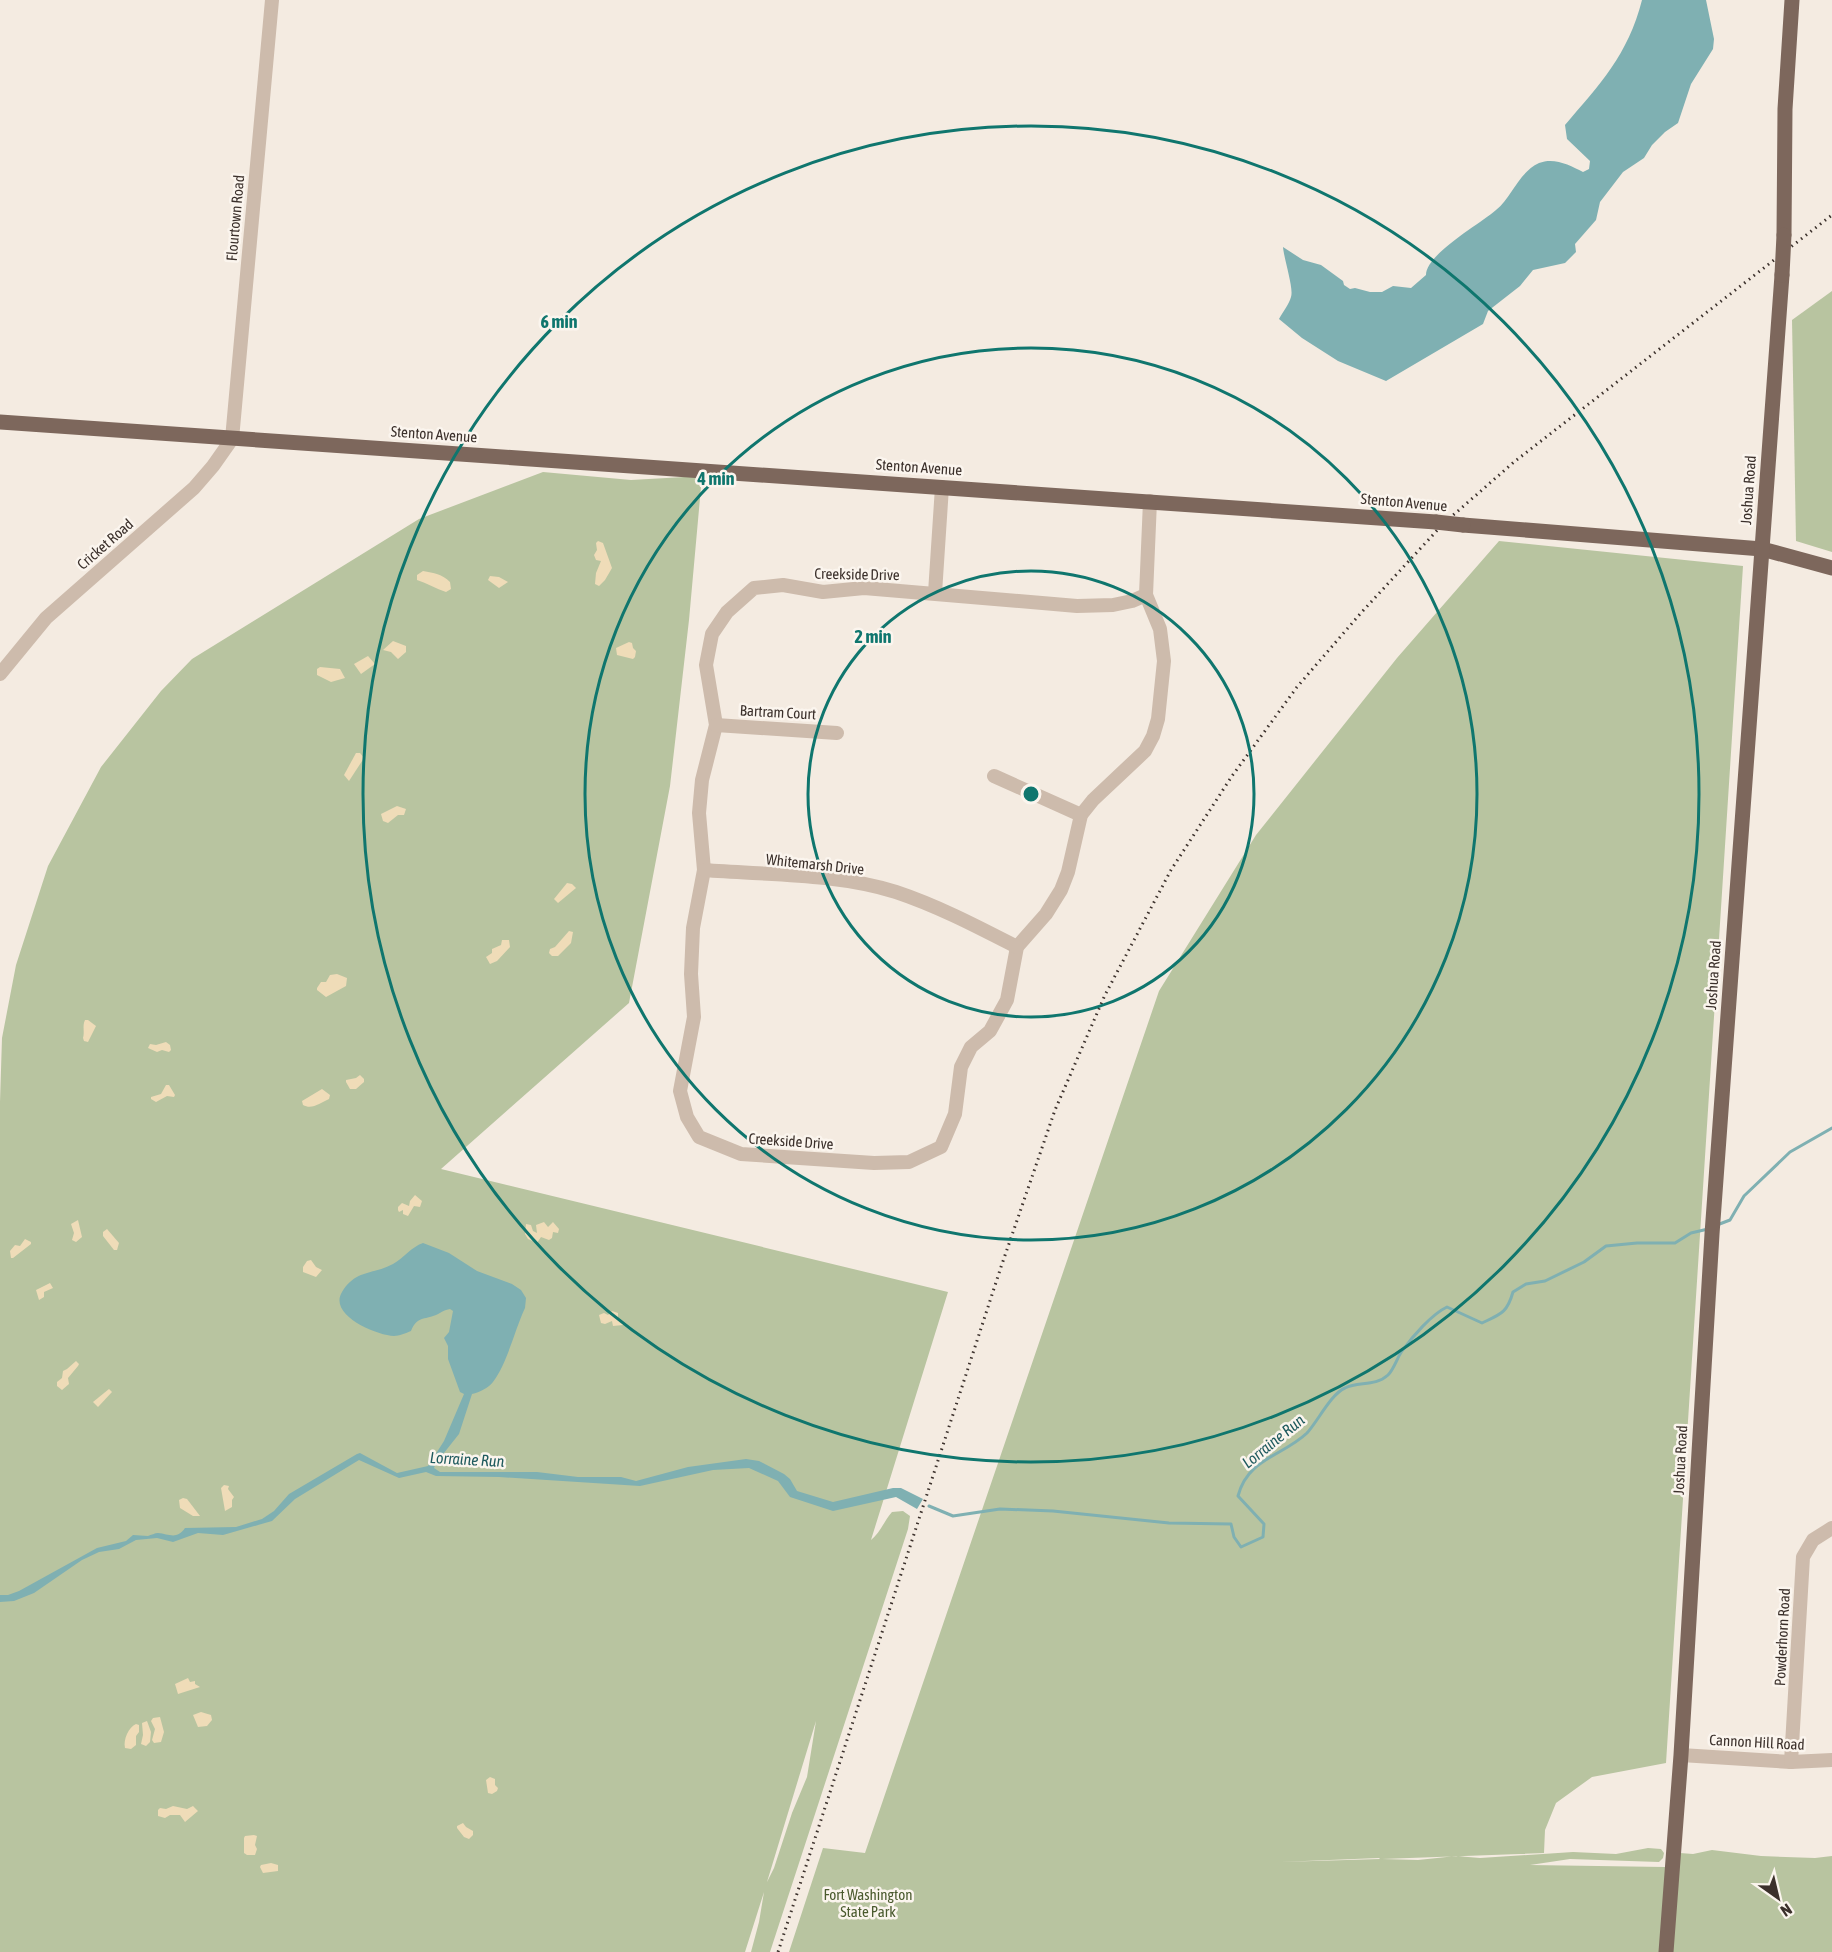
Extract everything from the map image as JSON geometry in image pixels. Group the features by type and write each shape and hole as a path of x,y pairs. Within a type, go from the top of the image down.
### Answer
{"main road":[{"name":"Joshua Road","path":"1666,1952 1681,1755 1712,1234 1782,275 1785,109 1792,0"},
{"name":"Stenton Avenue","path":"0,422 1437,522 1762,549 1832,568"}],"street":[{"name":"Flourtown Road","path":"232,439 272,0"},
{"name":"Cricket Road","path":"0,674 46,618 194,488 232,439"},
{"path":"935,593 942,487"},
{"path":"1017,947 1046,914 1061,890 1068,872 1081,815 1093,800 1145,751 1153,736 1158,719 1164,661 1160,628 1146,595 1150,501"},
{"name":"Creekside Drive","path":"1017,947 1007,1000 990,1031 971,1047 961,1067 956,1114 941,1147 909,1162 874,1163 741,1154 699,1137 687,1117 680,1091 694,1017 691,974 693,928 704,870 699,813 702,780 716,725 706,665 712,634 727,612 754,588 783,585 823,592 864,588 1077,606 1113,605 1146,595"},
{"name":"Bartram Court","path":"716,725 837,733"},
{"path":"994,776 1081,815"},
{"name":"Whitemarsh Drive","path":"704,870 842,881 895,892 958,918 1017,947"},
{"name":"Powderhorn Road","path":"1791,1762 1803,1557 1813,1540 1832,1528"},
{"name":"Cannon Hill Road","path":"1681,1755 1791,1762 1832,1760"}],"green space":[{"path":"1832,291 1832,552 1796,541 1792,320"},
{"path":"543,472 631,480 702,476 689,620 670,786 629,1003 441,1169 948,1292 871,1540 892,1512 903,1511 910,1516 908,1529 770,1952 751,1952 764,1892 745,1952 0,1952 0,1102 2,1038 16,965 48,866 101,767 161,691 192,659 419,519","holes":["816,1721 807,1777 792,1813 774,1868 767,1882"]},
{"name":"Fort Washington State Park","path":"1499,541 1743,566 1666,1763 1592,1777 1556,1803 1545,1830 1544,1853 1458,1856 1480,1858 1573,1852 1616,1854 1648,1848 1661,1849 1664,1853 1663,1858 1659,1862 1570,1859 1530,1865 1665,1867 1680,1853 1693,1854 1712,1850 1761,1856 1815,1858 1832,1856 1832,1952 789,1952 823,1848 865,1853 1159,991 1256,835 1397,658","holes":["1452,1856 1418,1860 1382,1859","1379,1858 1380,1859 1280,1862"]}],"sand":[{"path":"598,541 603,543 612,568 599,586 595,584 596,573 601,561 596,560 594,555"},
{"path":"423,571 444,577 450,582 451,589 446,592 417,580 417,575"},
{"path":"490,576 499,577 508,582 499,588 488,580"},
{"path":"393,641 406,646 406,652 398,659 391,652 383,650"},
{"path":"629,642 636,651 635,657 633,659 617,655 616,648"},
{"path":"368,656 375,664 361,674 354,664"},
{"path":"320,667 340,669 345,678 331,682 317,675 317,669"},
{"path":"356,753 360,753 364,758 349,781 344,775"},
{"path":"397,806 406,809 404,815 398,815 388,823 383,821 381,814"},
{"path":"567,883 576,888 558,903 554,899"},
{"path":"569,931 573,932 571,943 558,956 552,956 549,953 550,949 555,947"},
{"path":"502,940 509,940 510,947 497,961 490,964 486,957 492,953 492,949 501,945"},
{"path":"337,974 347,978 346,986 326,997 317,990 321,982 326,982 330,975"},
{"path":"85,1020 96,1026 88,1042 83,1038"},
{"path":"166,1042 170,1045 169,1052 162,1050 157,1052 148,1048 150,1044"},
{"path":"360,1075 364,1082 356,1089 350,1089 346,1080"},
{"path":"166,1085 169,1085 174,1097 167,1096 156,1102 151,1099 161,1094"},
{"path":"322,1089 330,1095 329,1099 313,1106 303,1105 302,1101"},
{"path":"415,1195 422,1201 420,1207 414,1206 408,1216 403,1214 403,1210 399,1212 398,1207 402,1203 409,1206"},
{"path":"78,1220 82,1237 76,1242 72,1240 74,1233 71,1224"},
{"path":"544,1222 548,1227 553,1222 559,1229 558,1233 553,1232 549,1240 541,1237 537,1243 528,1239 525,1234 526,1224 531,1225 533,1231 537,1233 536,1225"},
{"path":"107,1229 119,1243 117,1250 114,1250 103,1236 103,1232"},
{"path":"25,1239 31,1244 11,1258 10,1251 15,1245 20,1246"},
{"path":"311,1260 316,1267 322,1270 316,1277 303,1272 307,1261"},
{"path":"50,1283 53,1288 44,1292 44,1297 39,1300 36,1290"},
{"path":"612,1311 618,1313 618,1318 623,1325 613,1326 612,1321 601,1323 599,1315 604,1313 608,1315"},
{"path":"76,1361 79,1364 68,1378 69,1384 62,1390 57,1386 57,1382 62,1378 63,1371"},
{"path":"109,1389 112,1392 98,1407 93,1402"},
{"path":"224,1485 229,1486 228,1489 234,1497 232,1507 225,1511 221,1488"},
{"path":"187,1499 200,1516 193,1516 180,1508 179,1500"},
{"path":"188,1678 190,1682 195,1681 195,1684 200,1687 178,1694 175,1684"},
{"path":"201,1712 211,1715 212,1720 207,1726 198,1727 193,1715"},
{"path":"160,1717 164,1732 161,1742 154,1743 152,1740 155,1729 151,1721 153,1718"},
{"path":"147,1721 151,1732 150,1742 146,1746 141,1744 142,1723"},
{"path":"136,1724 139,1725 139,1732 136,1736 136,1745 131,1749 125,1748 127,1734"},
{"path":"490,1777 495,1779 495,1785 498,1788 492,1794 488,1793 486,1780"},
{"path":"173,1806 187,1809 193,1806 198,1811 185,1822 180,1815 170,1815 165,1818 158,1816 160,1808 166,1809"},
{"path":"463,1823 473,1831 469,1839 464,1837 457,1828"},
{"path":"257,1836 255,1855 247,1855 244,1853 244,1838"},
{"path":"271,1863 278,1865 278,1871 263,1873 261,1865"}],"water":[{"path":"1642,0 1706,0 1714,39 1713,49 1691,84 1678,123 1652,145 1644,158 1623,172 1600,202 1596,220 1575,244 1576,252 1565,263 1533,270 1520,286 1488,311 1483,324 1386,381 1338,361 1302,338 1279,319 1292,293 1283,247 1303,260 1321,265 1350,289 1382,292 1393,286 1411,288 1426,275 1428,267 1444,249 1502,205 1520,179 1532,167 1545,161 1556,161 1583,172 1589,169 1590,161 1567,139 1565,125 1601,82 1621,53"},
{"path":"423,1243 449,1253 477,1271 512,1284 521,1290 526,1298 525,1308 498,1375 484,1390 472,1394 459,1434 436,1463 434,1468 440,1472 537,1472 578,1477 621,1477 636,1481 688,1467 746,1459 759,1461 784,1474 797,1491 833,1502 893,1488 901,1488 923,1499 917,1509 896,1497 833,1511 790,1497 778,1481 749,1468 713,1470 640,1486 499,1477 436,1476 426,1472 399,1478 359,1460 295,1499 272,1521 223,1535 198,1533 173,1542 157,1538 136,1540 119,1549 99,1552 82,1560 34,1593 14,1601 0,1602 0,1595 19,1591 97,1548 126,1541 133,1535 148,1536 158,1533 176,1535 185,1528 236,1527 262,1519 274,1511 289,1494 360,1453 397,1473 428,1466 444,1441 464,1394 460,1392 448,1359 448,1346 444,1338 449,1332 453,1311 448,1309 421,1319 411,1331 394,1336 376,1332 356,1322 348,1316 339,1300 342,1292 353,1279 393,1264"}],"waterway":[{"name":"Lorraine Run","path":"1717,1225 1730,1220 1744,1196 1790,1152 1832,1128"},
{"name":"Lorraine Run","path":"929,1506 953,1516 1000,1509 1053,1511 1169,1523 1231,1524 1234,1537 1241,1547 1263,1537 1264,1524 1238,1496 1250,1473 1258,1465 1307,1433 1340,1391 1350,1386 1372,1383 1388,1375 1411,1339 1441,1310 1447,1307 1482,1323 1506,1309 1513,1292 1526,1284 1545,1281 1584,1262 1606,1246 1675,1243 1691,1233 1708,1229"}],"railway":[{"path":"778,1952 1001,1267 1055,1110 1105,995 1171,870 1232,776 1297,687 1443,524 1514,462 1832,215"}]}
